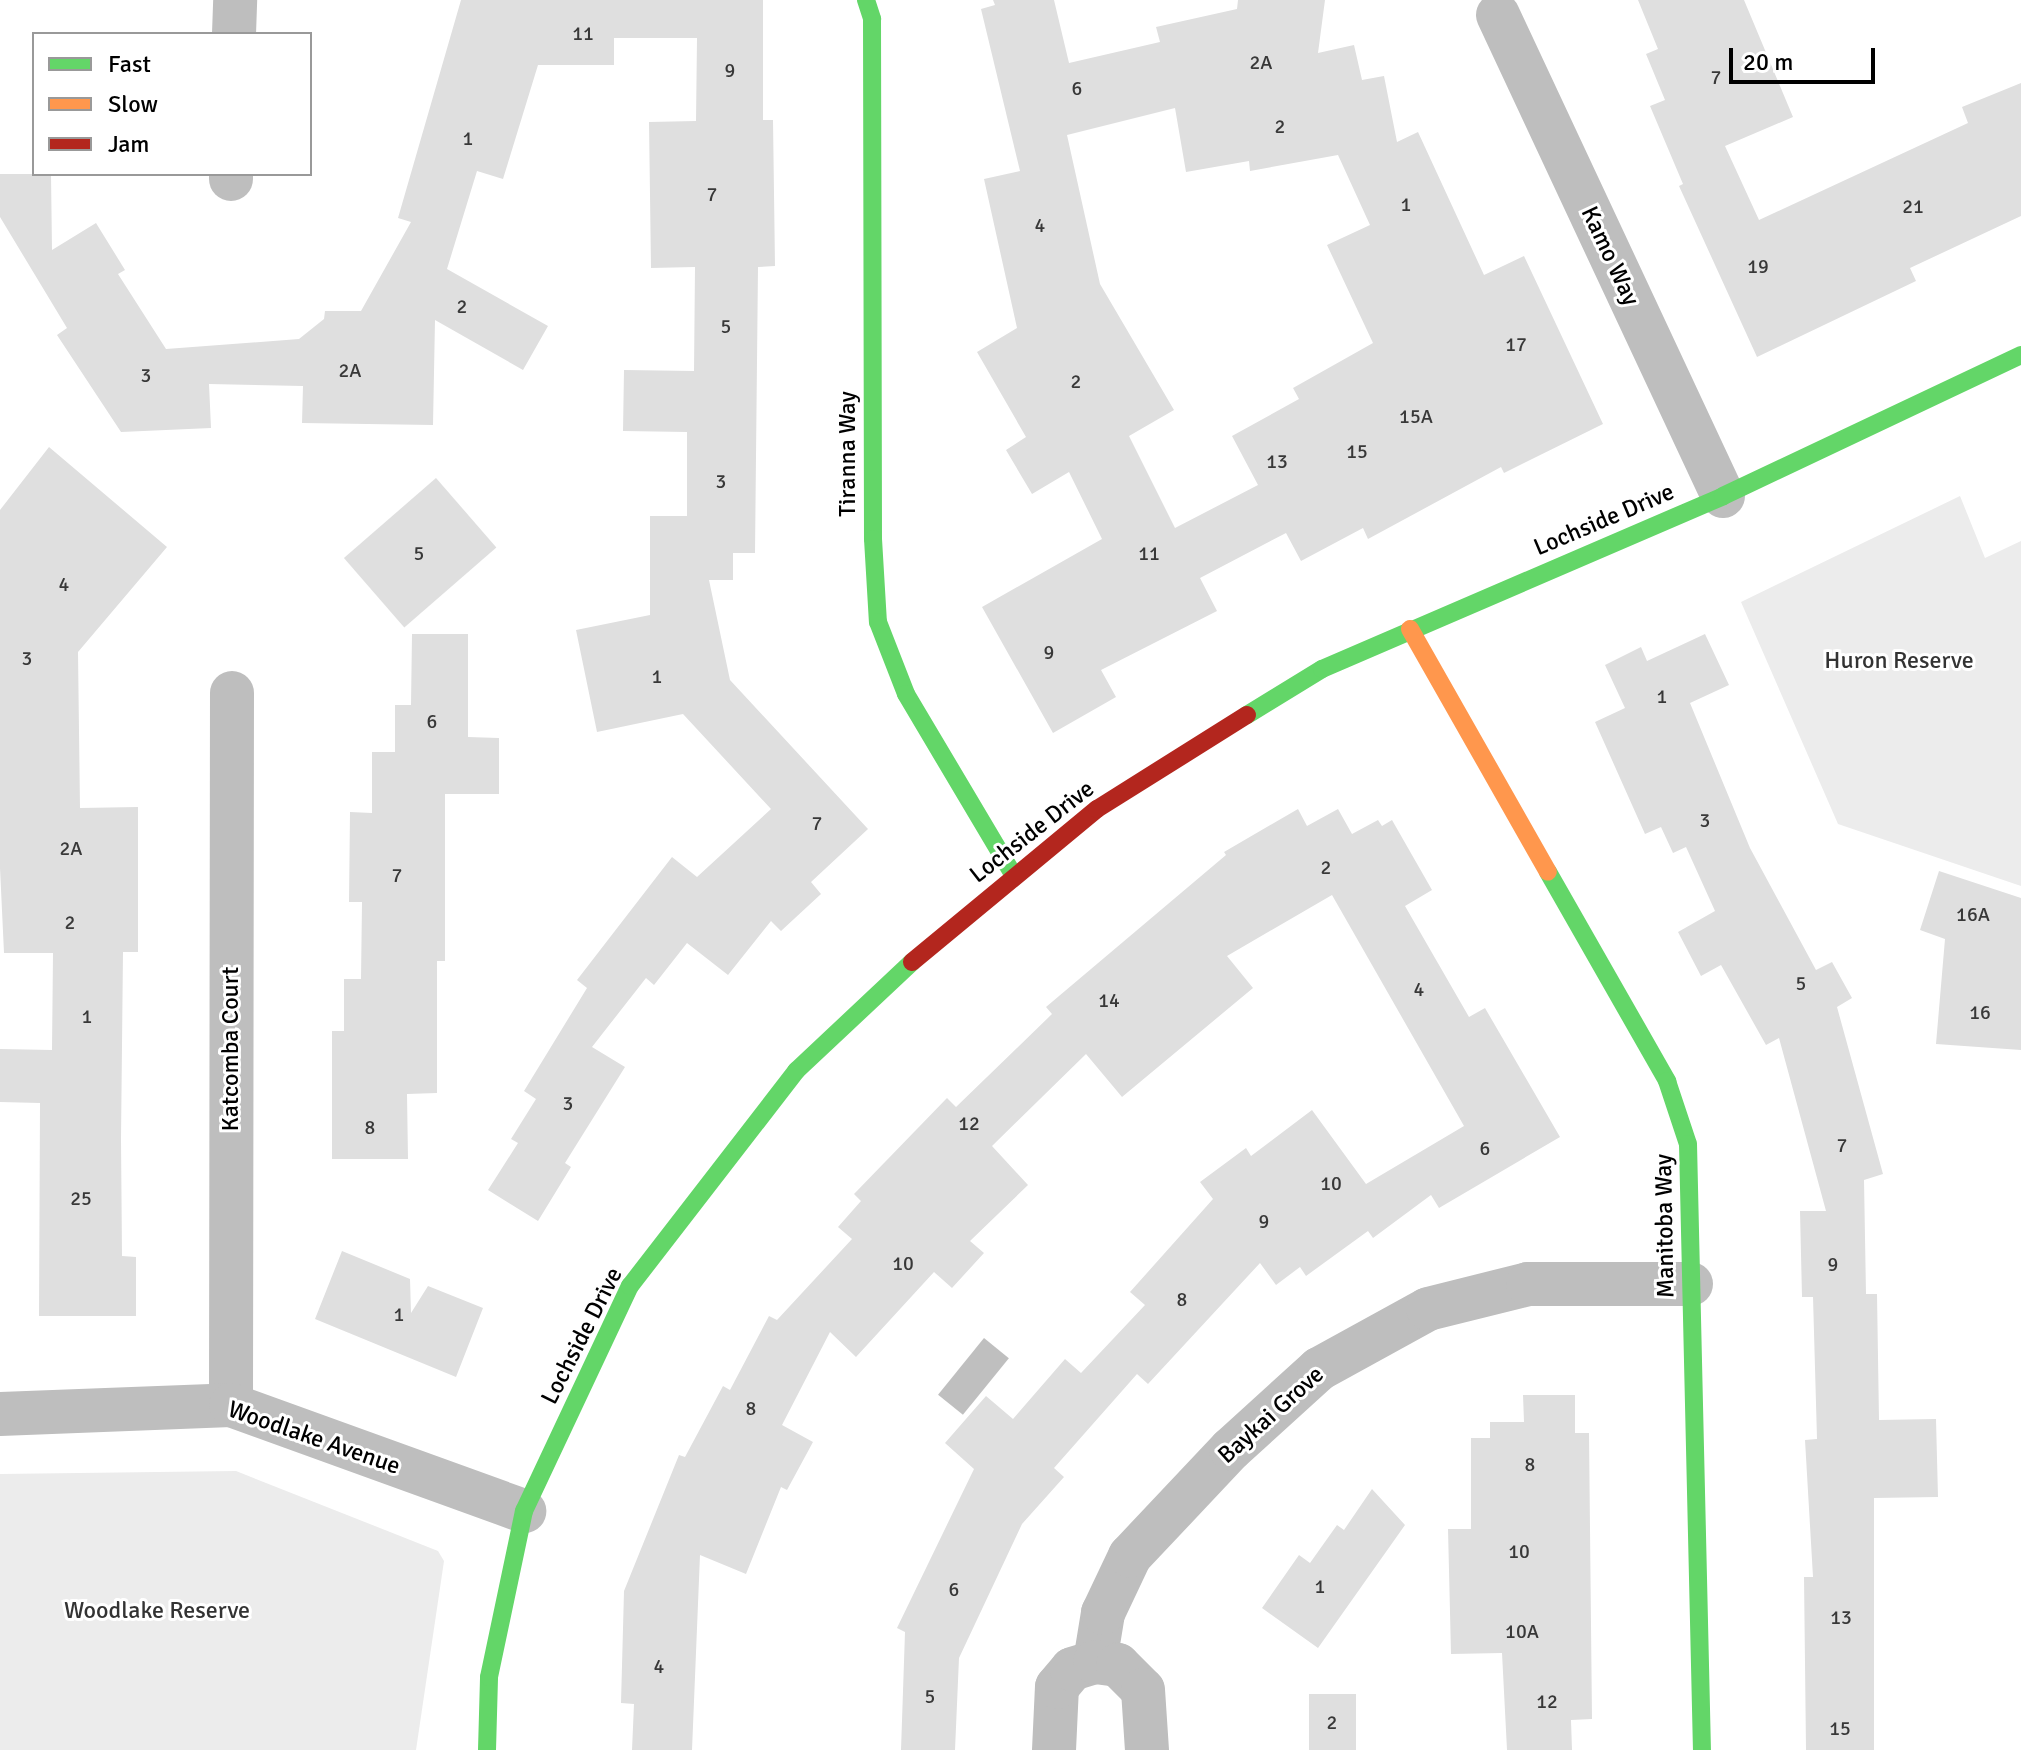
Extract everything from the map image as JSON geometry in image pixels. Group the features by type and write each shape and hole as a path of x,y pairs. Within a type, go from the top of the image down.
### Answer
{"street":[{"path":"234,32 235,0"},
{"name":"Tiranna Way","path":"866,0 872,19 873,539 878,622 906,694 1013,874"},
{"name":"Kamo Way","path":"1498,15 1723,496"},
{"name":"Lochside Drive","path":"487,1750 489,1677 524,1511 630,1286 796,1071 1013,874 1097,809 1322,669 1723,496 2021,355"},
{"name":"Manitoba Way","path":"1410,629 1667,1081 1688,1144 1702,1750"},
{"name":"Katcomba Court","path":"231,1405 232,693"},
{"name":"Baykai Grove","path":"1095,1662 1103,1613 1130,1556 1231,1449 1319,1369 1428,1309 1528,1284 1691,1284"},
{"name":"Woodlake Avenue","path":"0,1414 231,1405 524,1511"},
{"path":"1054,1750 1057,1687 1072,1669 1095,1662 1128,1671 1143,1690 1147,1750"}],"green space":[{"name":"Huron Reserve","path":"1960,496 1985,558 2021,541 2021,886 1838,824 1741,602"},
{"name":"Woodlake Reserve","path":"236,1471 438,1551 444,1561 416,1750 0,1750 0,1474"}],"shaded area":[{"path":"984,1338 1009,1358 963,1415 938,1395"}],"building":[{"path":"461,0 763,0 763,120 773,120 775,266 758,267 755,553 733,553 733,580 709,580 730,680 868,829 811,882 821,894 781,931 771,921 728,975 687,943 654,985 646,978 592,1047 625,1067 565,1163 571,1167 538,1221 488,1190 518,1143 511,1139 536,1099 524,1091 587,988 577,980 672,857 697,877 771,809 683,714 597,732 576,630 650,615 650,516 687,516 687,432 623,431 624,370 694,371 695,267 651,268 649,122 696,121 697,38 614,38 614,65 538,65 503,179 477,171 447,269 548,326 523,370 435,320 433,425 302,423 303,386 209,384 211,428 121,432 57,335 67,328 0,217 0,174 51,176 52,250 96,223 125,270 118,274 166,349 299,339 324,319 325,311 361,311 411,222 398,218"},
{"path":"993,0 1054,0 1069,63 1160,42 1156,27 1237,9 1238,0 1325,0 1318,53 1354,45 1362,80 1384,76 1397,142 1418,132 1484,275 1524,256 1603,424 1504,473 1501,467 1368,539 1363,528 1301,561 1286,533 1200,578 1217,611 1101,670 1116,697 1053,733 982,607 1102,539 1069,472 1032,494 1006,450 1026,437 977,352 1017,328 984,179 1020,171 981,9 995,5","holes":["1175,108 1186,172 1249,161 1250,171 1338,155 1370,225 1327,245 1373,343 1293,388 1299,399 1232,436 1258,485 1175,528 1129,436 1174,410 1100,284 1067,135"]},
{"path":"1638,0 1744,0 1793,117 1725,146 1759,220 1968,123 1962,107 2021,83 2021,216 1910,268 1916,281 1757,357 1679,186 1683,184 1650,106 1665,100 1646,54 1658,49"},
{"path":"49,447 167,547 78,652 80,808 138,807 138,952 123,952 121,1139 122,1256 136,1257 136,1316 39,1316 40,1103 0,1102 0,1049 52,1050 53,953 4,953 0,868 0,510"},
{"path":"436,478 496,547 404,627 344,558"},
{"path":"412,634 468,634 468,737 499,738 499,794 445,794 445,961 437,961 437,1093 407,1094 408,1159 332,1159 332,1031 344,1031 344,979 361,979 362,902 349,902 350,812 372,813 372,752 395,752 395,705 411,705"},
{"path":"1705,634 1729,685 1690,703 1750,848 1816,970 1832,962 1852,998 1837,1007 1883,1174 1864,1180 1866,1294 1877,1294 1879,1420 1936,1419 1938,1497 1874,1498 1874,1750 1806,1750 1804,1577 1813,1577 1805,1440 1817,1439 1813,1297 1802,1297 1800,1211 1826,1211 1779,1038 1766,1045 1721,965 1701,976 1678,932 1715,911 1686,847 1673,853 1661,827 1645,834 1595,722 1625,708 1605,665 1641,647 1647,661"},
{"path":"1298,809 1307,826 1338,809 1352,834 1378,820 1382,826 1392,820 1432,890 1405,906 1469,1017 1485,1008 1560,1137 1439,1208 1431,1195 1373,1238 1368,1231 1306,1276 1300,1267 1276,1285 1260,1263 1148,1384 1137,1374 1054,1468 1064,1477 1022,1524 959,1658 955,1750 901,1750 905,1632 897,1628 974,1469 945,1443 986,1396 1013,1419 1065,1359 1081,1373 1145,1305 1130,1292 1213,1199 1200,1182 1246,1148 1251,1156 1312,1110 1366,1184 1464,1126 1332,895 1227,956 1253,988 1122,1097 1086,1054 992,1146 1028,1185 970,1241 984,1253 952,1288 934,1272 856,1357 830,1332 782,1425 813,1442 787,1490 781,1487 746,1574 700,1555 692,1750 632,1750 634,1704 621,1703 624,1591 679,1455 685,1457 723,1386 730,1390 769,1316 777,1320 852,1239 838,1227 861,1201 854,1194 947,1098 956,1107 1052,1014 1046,1007 1226,855 1224,852"},
{"path":"1939,871 2021,898 2021,1050 1936,1044 1945,939 1920,930"},
{"path":"342,1251 410,1279 411,1313 428,1286 483,1308 456,1377 315,1319"},
{"path":"1523,1395 1575,1395 1575,1433 1589,1433 1592,1719 1571,1720 1572,1750 1507,1750 1502,1653 1451,1654 1448,1529 1471,1529 1471,1438 1490,1438 1490,1422 1524,1422"},
{"path":"1372,1489 1405,1525 1318,1648 1262,1608 1299,1555 1310,1563 1337,1525 1344,1530"},
{"path":"1309,1694 1356,1694 1356,1750 1309,1750"}],"traffic: fast":[{"path":"866,0 872,19 873,539 878,622 906,694 1013,874"},
{"path":"1247,715 1322,669 1723,496 2021,355"},
{"path":"1548,872 1667,1081 1688,1144 1702,1750"},
{"path":"487,1750 489,1677 524,1511 630,1286 796,1071 912,962"}],"traffic: slow":[{"path":"1410,629 1548,872"}],"traffic: jam":[{"path":"912,962 1097,809 1247,715"}]}
